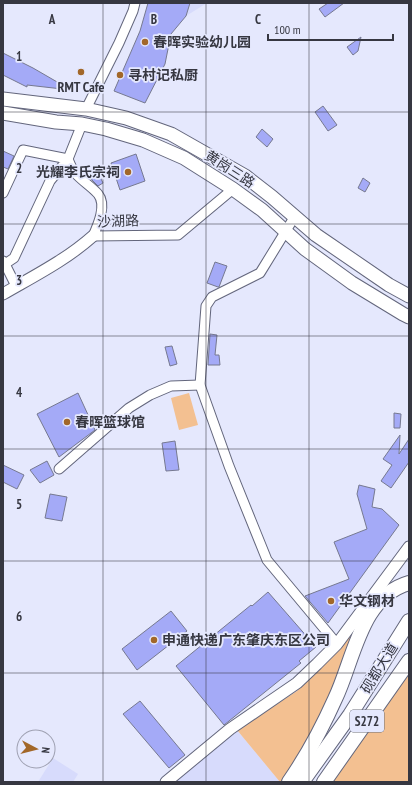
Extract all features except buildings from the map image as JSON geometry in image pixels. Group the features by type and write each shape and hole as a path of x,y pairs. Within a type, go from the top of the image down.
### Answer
{"main road":[{"name":"黄岗三路","path":"3,99 86,109 126,118 171,134 245,176 316,235 389,286 409,296"},
{"name":"黄岗三路","path":"3,112 56,122 106,128 143,140 184,158 233,188 262,210 305,249 352,283 409,317"},
{"path":"289,782 318,735 336,698 362,628 371,612 393,590 409,583"},
{"name":"砚都大道","path":"302,782 350,715 409,621"},
{"name":"砚都大道","path":"324,782 409,660"}],"street":[{"path":"86,109 119,43 135,3"},
{"path":"16,286 4,262 14,258 50,181 68,159 82,124"},
{"path":"3,193 23,150 68,159"},
{"path":"68,159 74,172 99,195 101,201 101,215 93,236"},
{"name":"沙湖路","path":"3,294 52,266 81,247 93,236 178,235 233,188"},
{"path":"295,216 260,273 212,297 206,306 200,385 229,466 267,560 337,644"},
{"path":"59,469 130,408 150,395 171,386 200,385"},
{"path":"166,782 230,729 297,683 337,644 409,547"}],"shaded area":[{"path":"190,3 207,3 186,16"},
{"path":"189,393 198,425 179,430 171,398"},
{"path":"365,612 328,704 283,782 280,782 237,730 297,691 332,654"},
{"path":"409,665 409,782 329,782"},
{"path":"237,730 280,782 175,782"},
{"path":"56,760 78,774 73,782 38,782 46,769 56,769"}],"place":[{"name":"春晖实验幼儿园","path":"145,42"},
{"name":"RMT Cafe","path":"81,72"},
{"name":"寻村记私厨","path":"120,75"},
{"name":"光耀李氏宗祠","path":"128,172"},
{"name":"春晖篮球馆","path":"67,422"},
{"name":"华文钢材","path":"331,601"},
{"name":"申通快递广东肇庆东区公司","path":"154,640"}]}
